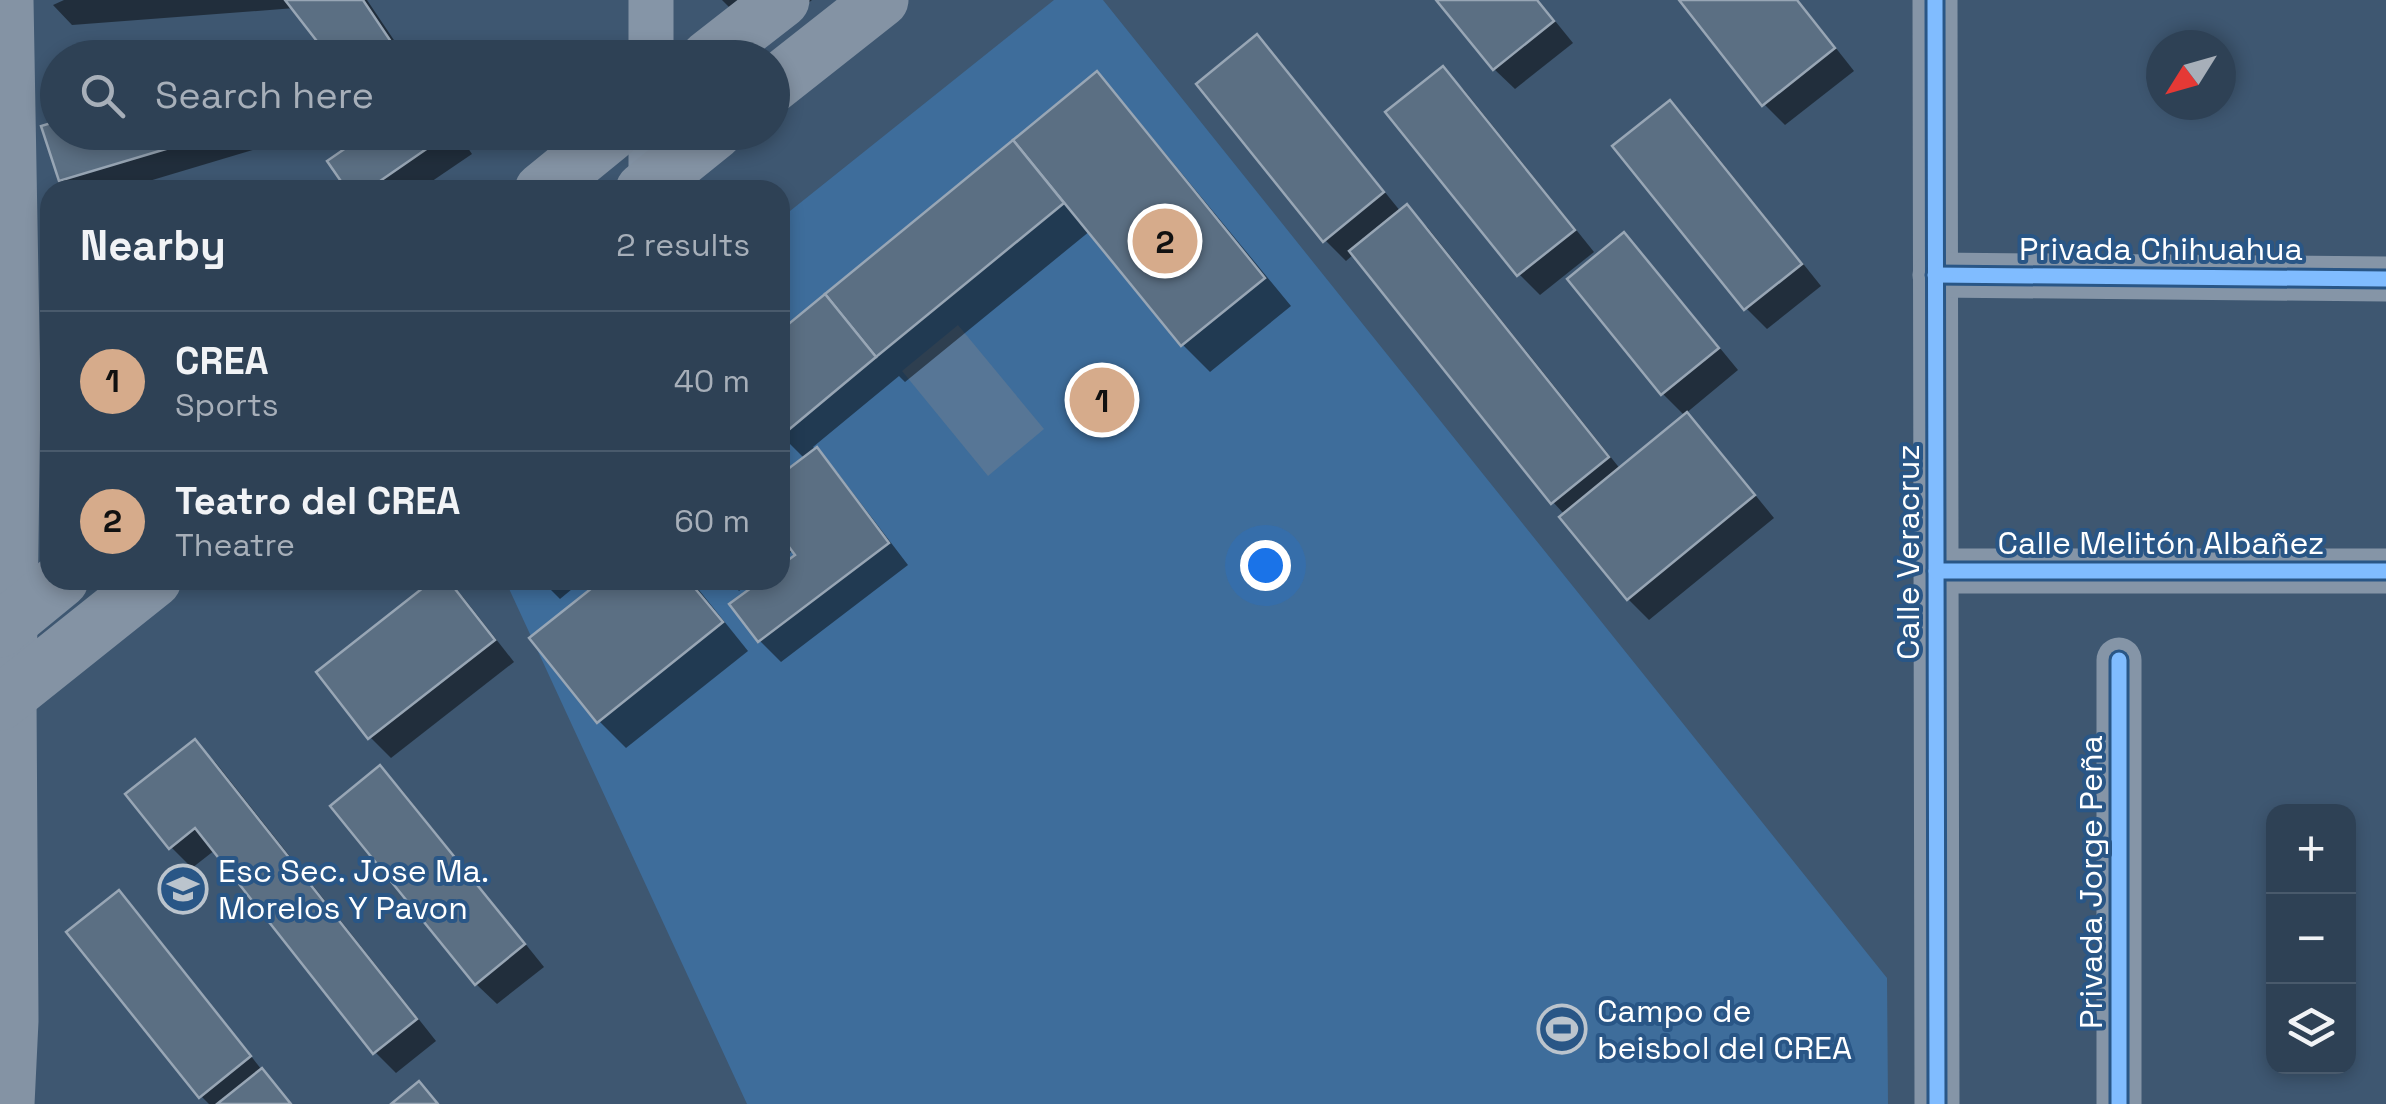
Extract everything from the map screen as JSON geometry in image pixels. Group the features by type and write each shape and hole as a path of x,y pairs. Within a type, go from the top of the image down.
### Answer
{"main road":[{"path":"6,0 13,392 4,700 11,1021 7,1104"},
{"path":"731,40 782,0"},
{"path":"790,72 881,0"},
{"path":"554,180 590,150"},
{"path":"648,169 682,150"},
{"path":"6,625 49,590"},
{"path":"4,700 142,590"}],"street":[{"path":"651,0 651,40"},
{"name":"Calle Veracruz","path":"1935,0 1936,1104"},
{"name":"Privada Chihuahua","path":"1935,275 2386,278"},
{"name":"Calle Melitón Albañez","path":"1936,570 2386,571"},
{"name":"Privada Jorge Peña","path":"2119,660 2119,1104"}],"shaded area":[{"path":"1054,0 1103,0 1887,978 1888,1104 747,1104 510,590 790,590 790,211"},
{"path":"958,325 1044,429 988,476 902,371"}],"building":[{"path":"285,0 363,0 390,40 316,40"},
{"path":"1436,0 1537,0 1554,21 1493,70"},
{"path":"1679,0 1797,0 1835,48 1762,106"},
{"path":"1257,34 1384,192 1323,242 1196,84"},
{"path":"1443,66 1575,230 1517,276 1385,112"},
{"path":"1097,71 1265,278 1181,346 1013,140"},
{"path":"1670,100 1802,264 1744,310 1612,146"},
{"path":"1013,140 1064,203 876,357 825,294"},
{"path":"49,150 163,150 62,180 59,180"},
{"path":"343,150 425,150 381,180 340,180 327,161"},
{"path":"1407,204 1609,457 1551,504 1349,251"},
{"path":"1624,232 1719,348 1661,395 1567,279"},
{"path":"825,294 876,357 790,429 790,323"},
{"path":"1687,412 1755,495 1627,600 1559,517"},
{"path":"817,447 889,543 758,642 729,604 748,590 790,590 790,559 795,555 790,548 790,467"},
{"path":"420,590 456,590 495,640 368,739 316,672"},
{"path":"589,590 696,590 723,622 597,723 529,638"},
{"path":"195,739 417,1019 373,1054 195,828 169,849 125,794"},
{"path":"380,765 525,944 475,985 330,806"},
{"path":"119,890 251,1056 199,1098 66,932"},
{"path":"262,1068 291,1104 217,1104"},
{"path":"419,1081 438,1104 391,1104"}],"cycle path":[{"path":"1935,0 1937,1104"},
{"path":"1935,275 2386,279"},
{"path":"1936,571 2386,571"},
{"path":"2119,660 2119,1104"}],"place":[{"name":"Teatro del CREA","path":"1165,241"},
{"name":"CREA","path":"1102,400"},
{"name":"Esc Sec. Jose Ma. Morelos Y Pavon","path":"183,889"},
{"name":"Campo de beisbol del CREA","path":"1562,1029"}]}
